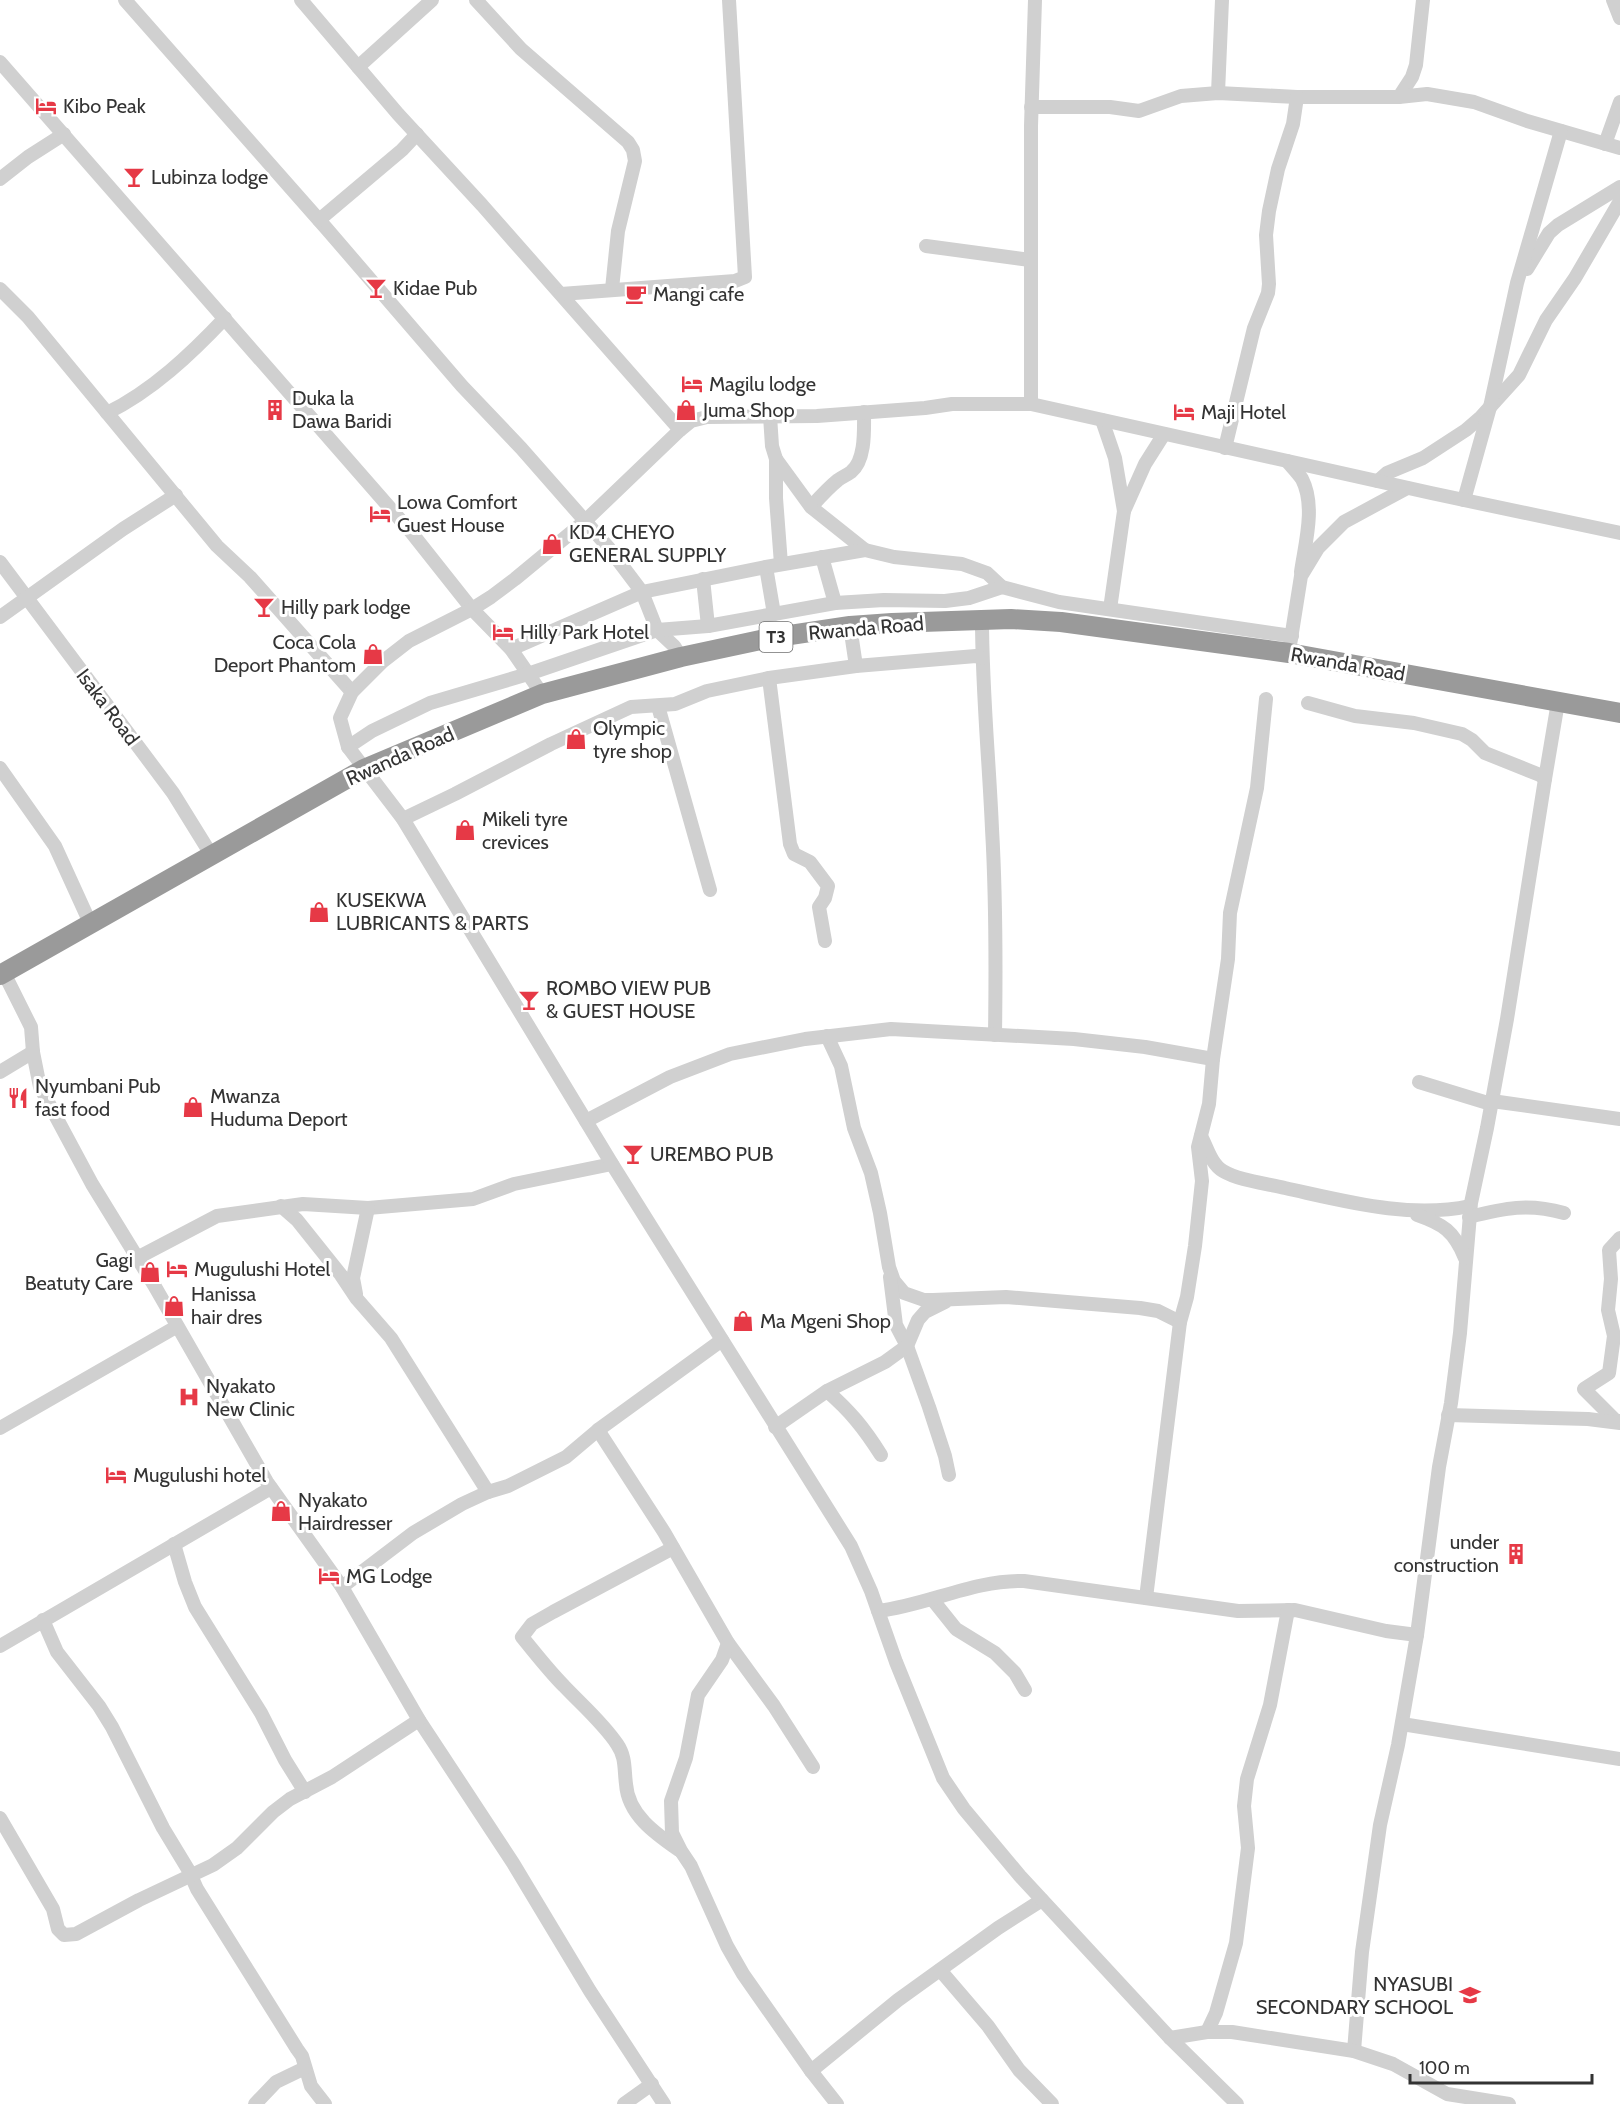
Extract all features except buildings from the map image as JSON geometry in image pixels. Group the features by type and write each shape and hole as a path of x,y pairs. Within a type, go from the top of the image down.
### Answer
{"highway":[{"name":"Rwanda Road","path":"2,974 364,769 542,694 681,657 770,638 850,626 1011,619 1061,622 1290,644 1558,702 1620,713"}],"street":[{"path":"125,0 462,386 521,448 608,547 642,592 657,630 674,646 681,657"},
{"path":"301,0 680,430"},
{"path":"358,67 432,0"},
{"path":"476,0 521,49 624,138 633,150 634,161 618,231 612,290"},
{"path":"561,294 735,281 744,277 729,0"},
{"path":"1031,404 1031,106 1035,0"},
{"path":"1218,93 1222,0"},
{"path":"1399,97 1413,77 1416,65 1423,0"},
{"path":"1613,0 1620,18"},
{"path":"0,62 411,532 472,609 511,649 542,694"},
{"path":"1031,106 1110,107 1139,111 1180,96 1218,93 1297,97 1399,97 1427,94 1474,102 1527,121 1620,148"},
{"path":"1225,448 1254,328 1268,293 1266,235 1269,211 1278,169 1293,124 1297,97"},
{"path":"1605,144 1620,102"},
{"path":"1464,500 1490,407 1517,284 1561,131"},
{"path":"0,179 28,157 64,134"},
{"path":"319,220 402,150 417,134"},
{"path":"1517,284 1549,233 1558,225 1620,187"},
{"path":"1378,481 1387,473 1439,449 1466,430 1519,375 1546,320 1575,278 1620,201"},
{"path":"926,246 1030,260"},
{"path":"0,289 27,317 218,546 250,577 352,692"},
{"path":"107,413 135,397 175,367 225,318"},
{"path":"1237,2104 1170,2038 1042,1900 964,1809 942,1778 851,1546 612,1164 403,819 348,747 340,718 352,692 382,662 409,641 491,597 584,522 680,430 691,421 707,417 817,416 952,404 1031,404 1620,533"},
{"path":"811,507 840,478 852,472 858,462 863,443 864,412"},
{"path":"770,416 772,446 777,459 811,507 865,550"},
{"path":"1102,420 1115,458 1124,511"},
{"path":"1110,609 1124,511 1145,464 1164,434"},
{"path":"777,459 776,498 781,564"},
{"path":"511,649 642,592 865,550 894,557 962,564 987,573 1002,587 1059,602 1110,609 1290,644 1309,505 1302,479 1287,461"},
{"path":"1301,576 1318,548 1344,522 1407,488"},
{"path":"0,617 123,529 176,495"},
{"path":"822,557 835,603"},
{"name":"Isaka Road","path":"0,562 173,793 212,856"},
{"path":"766,567 774,614"},
{"path":"703,579 708,626"},
{"path":"348,747 372,730 430,702 528,675 657,630 708,626 835,603 884,600 945,601 969,598 1002,587"},
{"path":"982,620 982,658 992,830 995,1035"},
{"path":"850,626 856,666"},
{"path":"403,819 631,707 675,704 706,690 769,678 918,660 976,656 982,658"},
{"path":"769,678 790,844 794,854 810,862 828,886 819,908 825,941"},
{"path":"1146,1598 1180,1323 1187,1297 1196,1234 1202,1181 1198,1147 1209,1104 1213,1059 1228,959 1230,913 1257,788 1266,699"},
{"path":"1354,2051 1362,1952 1373,1869 1417,1635 1427,1550 1460,1333 1470,1211 1492,1103 1558,702"},
{"path":"1308,703 1355,716 1414,723 1462,734 1485,753 1545,779"},
{"path":"658,706 710,890"},
{"path":"1,771 55,846 91,925"},
{"path":"2,974 31,1027 40,1087 92,1184 271,1488 342,1587 419,1720 513,1863 590,1991 664,2104"},
{"path":"586,1121 670,1077 730,1054 827,1036 891,1029 1110,1043 1213,1059"},
{"path":"827,1036 841,1066 854,1128 871,1173 889,1267 896,1325 907,1346 945,1456 949,1475"},
{"path":"0,1072 33,1052"},
{"path":"1419,1082 1492,1103 1620,1119"},
{"path":"1201,1136 1217,1166 1223,1171 1241,1178 1348,1202 1398,1209 1448,1211 1537,1207 1564,1213"},
{"path":"137,1258 217,1216 303,1204 368,1208 473,1199 514,1184 612,1164"},
{"path":"281,1206 297,1220 357,1299 391,1338 488,1492"},
{"path":"357,1299 353,1278 368,1208"},
{"path":"1398,1209 1442,1225 1460,1244 1466,1259"},
{"path":"1619,1422 1584,1389 1609,1373 1614,1336 1608,1310 1611,1280 1609,1250 1620,1238"},
{"path":"889,1267 894,1281 904,1293 924,1300 1006,1297 1089,1303 1158,1311 1180,1323"},
{"path":"775,1427 826,1391 869,1371 907,1346 918,1320 936,1306 952,1300"},
{"path":"0,1428 176,1327"},
{"path":"342,1587 413,1533 462,1504 508,1486 566,1456 722,1340"},
{"path":"826,1391 865,1429 881,1455"},
{"path":"1448,1415 1619,1422"},
{"path":"598,1430 673,1548 728,1643 774,1706 813,1767"},
{"path":"0,1646 271,1488"},
{"path":"174,1544 195,1607 261,1713 285,1760 305,1792"},
{"path":"673,1548 532,1624 522,1637 615,1742 624,1758 626,1785 632,1806 650,1828 681,1851"},
{"path":"878,1611 904,1608 957,1590 1004,1581 1024,1581 1238,1611 1288,1610 1336,1618 1386,1631 1417,1635"},
{"path":"932,1599 956,1629 995,1653 1015,1674 1025,1690"},
{"path":"1207,2031 1216,2013 1236,1943 1248,1848 1244,1806 1247,1779 1270,1705 1288,1610"},
{"path":"43,1620 57,1652 99,1706 112,1727 197,1889 297,2049 310,2086 325,2104"},
{"path":"728,1643 722,1660 698,1695 686,1758 671,1801 672,1833 691,1866 727,1946 743,1974 837,2104"},
{"path":"0,1818 53,1909 58,1929 64,1935 76,1934 224,1858 290,1799 350,1766 419,1720"},
{"path":"1402,1724 1620,1759"},
{"path":"811,2071 898,2000 998,1928 1042,1900"},
{"path":"940,1970 988,2026 1019,2070 1052,2104"},
{"path":"1170,2038 1207,2031 1232,2032 1354,2051 1393,2064 1447,2094 1509,2104"},
{"path":"255,2104 276,2082 305,2068"},
{"path":"624,2104 652,2084"}],"place":[{"name":"Kibo Peak","path":"46,106"},
{"name":"Lubinza lodge","path":"134,177"},
{"name":"Kidae Pub","path":"376,288"},
{"name":"Mangi cafe","path":"636,294"},
{"name":"Magilu lodge","path":"692,384"},
{"name":"Duka la Dawa Baridi","path":"275,410"},
{"name":"Juma Shop","path":"686,410"},
{"name":"Maji Hotel","path":"1184,412"},
{"name":"Lowa Comfort Guest House","path":"380,514"},
{"name":"KD4 CHEYO GENERAL SUPPLY","path":"552,544"},
{"name":"Hilly park lodge","path":"264,607"},
{"name":"Hilly Park Hotel","path":"503,632"},
{"name":"Coca Cola Deport Phantom","path":"373,654"},
{"name":"Olympic tyre shop","path":"576,739"},
{"name":"Mikeli tyre crevices","path":"465,830"},
{"name":"KUSEKWA LUBRICANTS & PARTS","path":"319,912"},
{"name":"ROMBO VIEW PUB & GUEST HOUSE","path":"529,1000"},
{"name":"Nyumbani Pub fast food","path":"18,1098"},
{"name":"Mwanza Huduma Deport","path":"193,1107"},
{"name":"UREMBO PUB","path":"633,1154"},
{"name":"Mugulushi Hotel","path":"177,1269"},
{"name":"Gagi Beatuty Care","path":"150,1272"},
{"name":"Hanissa hair dres","path":"174,1306"},
{"name":"Ma Mgeni Shop","path":"743,1321"},
{"name":"Nyakato New Clinic","path":"189,1397"},
{"name":"Mugulushi hotel","path":"116,1475"},
{"name":"Nyakato Hairdresser","path":"281,1511"},
{"name":"under construction","path":"1516,1554"},
{"name":"MG Lodge","path":"329,1576"},
{"name":"NYASUBI SECONDARY SCHOOL","path":"1470,1995"}]}
